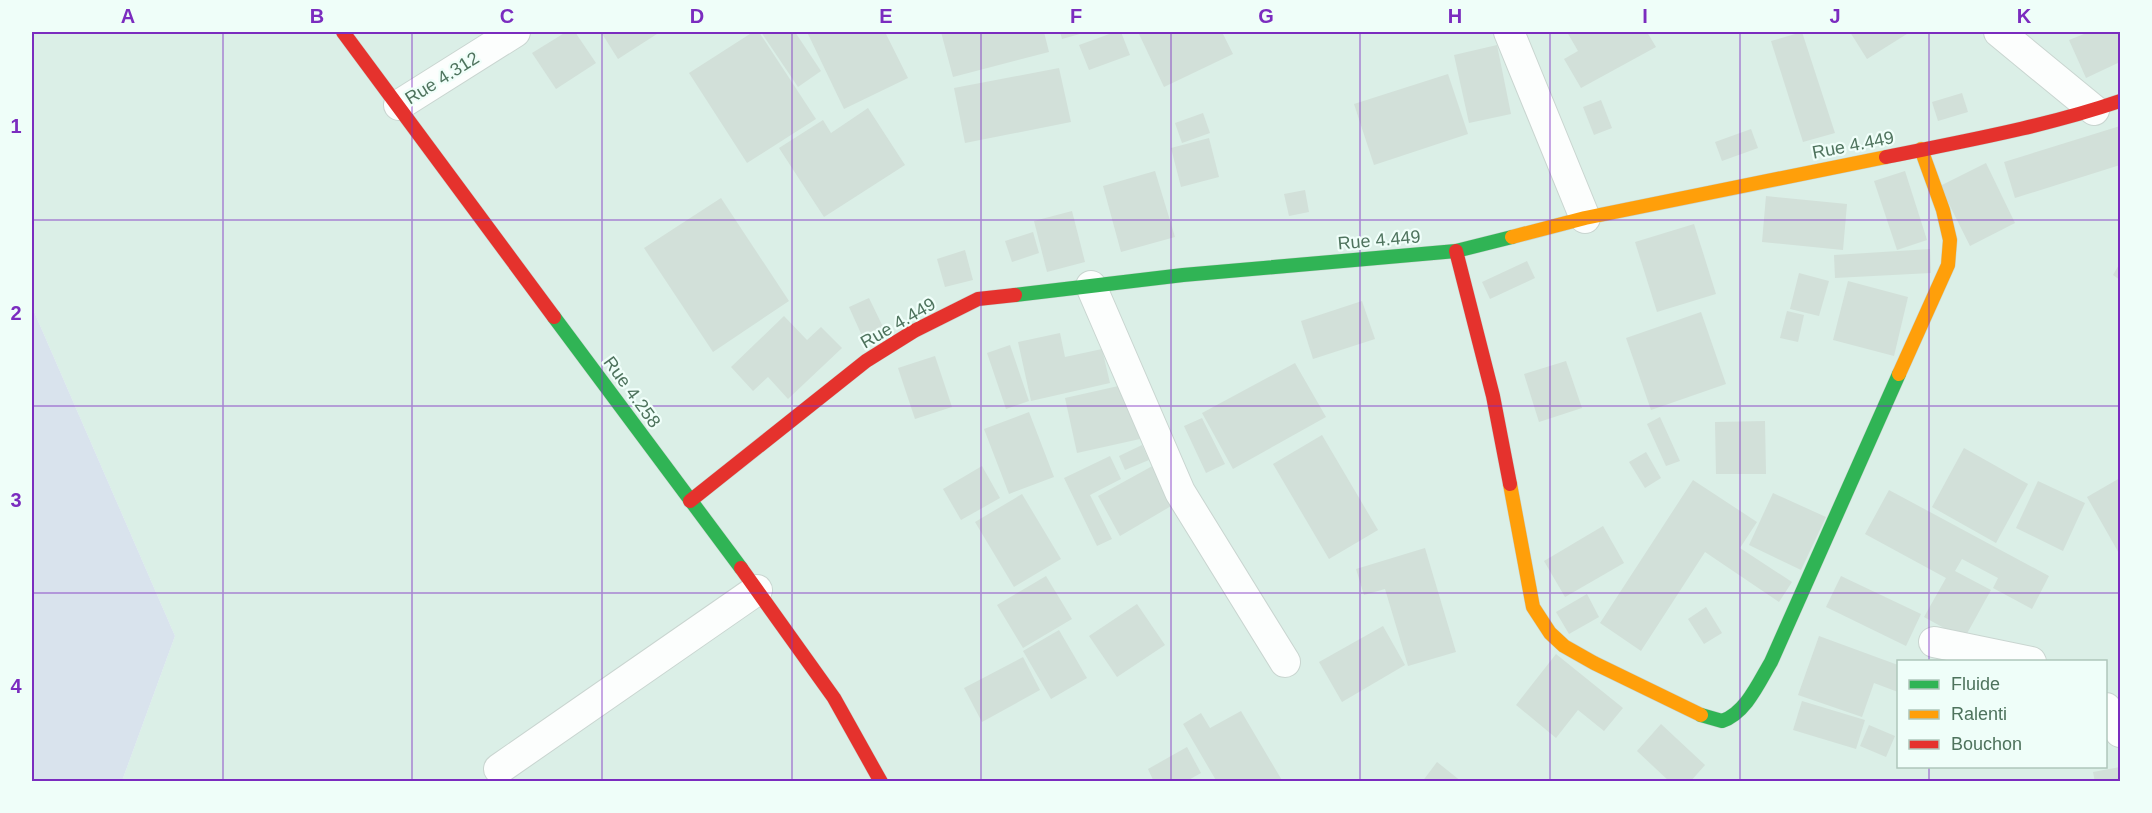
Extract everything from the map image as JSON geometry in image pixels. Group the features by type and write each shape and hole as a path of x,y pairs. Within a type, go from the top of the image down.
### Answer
{"main road":[{"name":"Rue 4.258","path":"343,32 757,590 834,698 881,782"},
{"name":"Rue 4.449","path":"690,501 866,361 914,331 978,299 1183,275 1456,251 1585,218 2002,133 2108,106"},
{"path":"1456,251 1494,396 1533,607 1547,629 1564,646 1660,695 1710,718 1723,721 1733,717 1743,707 1771,662 1948,265 1950,240 1943,210 1921,149"}],"street":[{"name":"Rue 4.312","path":"399,105 515,32"},
{"path":"1509,32 1585,218"},
{"path":"1998,32 2108,106"},
{"path":"1091,285 1180,492 1285,662"},
{"path":"499,769 757,590"},
{"path":"1934,642 2021,660"},
{"path":"2107,710 2121,732"}],"shaded area":[{"path":"32,32 2120,32 2120,781 122,781 175,636 32,307"},
{"path":"32,307 175,636 122,781 32,781"}],"building":[{"path":"566,32 575,32 596,63 556,89 532,53"},
{"path":"601,32 660,32 618,59"},
{"path":"753,32 759,32 816,119 747,163 689,73"},
{"path":"761,32 795,32 821,71 798,87"},
{"path":"814,32 885,32 908,78 844,109 808,34"},
{"path":"941,32 1044,32 1049,52 953,77"},
{"path":"1060,32 1087,32 1062,39"},
{"path":"1121,32 1130,55 1089,70 1079,45"},
{"path":"1144,32 1222,32 1233,54 1164,87 1139,34"},
{"path":"1567,32 1647,32 1656,47 1581,88 1564,59 1578,51"},
{"path":"1802,32 1835,133 1803,142 1771,41"},
{"path":"1850,32 1910,32 1867,59"},
{"path":"2089,32 2120,32 2120,62 2086,78 2069,40"},
{"path":"1497,45 1511,114 1469,123 1454,55"},
{"path":"1059,68 1071,122 965,143 954,88"},
{"path":"1448,74 1468,134 1374,165 1354,104"},
{"path":"1962,93 1968,112 1938,121 1932,102"},
{"path":"1601,100 1612,128 1594,135 1583,107"},
{"path":"868,108 905,165 824,217 779,148 823,120 831,133"},
{"path":"1203,113 1210,133 1182,143 1175,123"},
{"path":"2120,126 2120,165 2015,198 2004,162"},
{"path":"1751,129 1758,148 1722,161 1715,142"},
{"path":"1209,138 1219,177 1181,187 1171,148"},
{"path":"1986,163 2015,223 1970,246 1940,186"},
{"path":"1155,171 1175,237 1121,252 1103,186"},
{"path":"1905,171 1927,240 1897,250 1874,181"},
{"path":"1305,190 1309,212 1289,216 1284,194"},
{"path":"1766,196 1847,204 1843,250 1762,242"},
{"path":"721,198 789,301 713,352 644,248"},
{"path":"1072,211 1085,262 1047,272 1034,221"},
{"path":"1694,224 1716,294 1657,312 1635,242"},
{"path":"1033,232 1039,253 1012,262 1005,241"},
{"path":"1930,249 1931,273 1835,278 1834,255"},
{"path":"965,250 973,280 945,287 937,259"},
{"path":"1527,261 1535,278 1490,299 1482,282"},
{"path":"2120,263 2120,280 2113,275"},
{"path":"1799,273 1829,281 1819,316 1790,309"},
{"path":"1848,281 1908,297 1894,356 1833,340"},
{"path":"869,298 884,329 863,338 849,307"},
{"path":"1362,301 1375,339 1313,359 1301,321"},
{"path":"1787,311 1804,315 1798,342 1780,338"},
{"path":"1701,312 1726,384 1651,410 1626,338"},
{"path":"784,316 807,340 821,327 842,348 788,399 768,377 753,391 731,367"},
{"path":"1060,333 1065,357 1102,349 1110,383 1031,401 1018,342"},
{"path":"1010,345 1029,401 1006,409 987,353"},
{"path":"935,356 952,407 915,419 898,368"},
{"path":"1566,361 1582,408 1539,422 1524,374"},
{"path":"1295,363 1326,417 1233,469 1202,413"},
{"path":"1145,380 1158,435 1077,453 1065,398"},
{"path":"1029,412 1054,477 1009,494 984,429"},
{"path":"1660,417 1680,461 1666,466 1647,424"},
{"path":"1202,418 1225,464 1206,473 1184,426"},
{"path":"1765,421 1766,474 1716,474 1715,422"},
{"path":"1322,435 1378,530 1329,559 1273,464"},
{"path":"1142,445 1149,460 1125,470 1119,456"},
{"path":"1964,448 2028,484 1996,543 1932,507"},
{"path":"1646,452 1661,478 1645,488 1629,462"},
{"path":"1110,456 1121,479 1090,495 1112,539 1097,546 1064,478"},
{"path":"1156,464 1178,502 1120,536 1098,496"},
{"path":"982,466 1000,498 961,520 943,489"},
{"path":"2120,478 2120,555 2087,497"},
{"path":"1693,480 1757,522 1740,548 1792,582 1779,602 1705,552 1641,651 1600,623"},
{"path":"2038,481 2085,503 2063,551 2016,528"},
{"path":"1889,490 2049,576 2032,609 1993,588 1998,578 1962,559 1955,571 1991,590 1964,639 1924,617 1946,578 1865,534"},
{"path":"1773,493 1826,517 1801,570 1749,545"},
{"path":"1022,494 1061,559 1014,587 975,522"},
{"path":"1603,526 1624,563 1565,597 1544,561"},
{"path":"1425,548 1456,652 1408,666 1385,589 1364,595 1356,569"},
{"path":"1046,576 1072,619 1023,648 997,605"},
{"path":"1841,576 1921,614 1906,646 1826,607"},
{"path":"1587,594 1599,617 1569,634 1556,612"},
{"path":"1137,604 1165,645 1117,677 1089,636"},
{"path":"1706,607 1722,633 1704,644 1688,619"},
{"path":"1383,626 1405,665 1342,702 1319,662"},
{"path":"1059,630 1087,678 1051,699 1023,651"},
{"path":"1819,636 1897,665 1897,692 1874,683 1862,717 1798,695"},
{"path":"1556,654 1623,708 1604,731 1578,710 1556,738 1516,705"},
{"path":"1023,657 1040,690 982,722 964,688"},
{"path":"1802,701 1865,720 1856,749 1793,730"},
{"path":"1241,711 1283,782 1217,782 1183,724 1201,713 1210,728"},
{"path":"1661,724 1705,765 1690,782 1670,782 1637,751"},
{"path":"1869,725 1895,736 1886,757 1860,746"},
{"path":"1187,747 1201,773 1185,782 1154,782 1148,769"},
{"path":"1437,762 1462,782 1422,782"},
{"path":"2120,767 2120,782 2095,782 2093,772"}],"traffic: fast":[{"path":"1015,295 1183,275 1456,251 1512,237"},
{"path":"554,317 741,568"},
{"path":"1701,715 1722,721 1731,717 1745,704 1757,687 1771,662 1899,374"}],"traffic: slow":[{"path":"1899,374 1948,265 1950,240 1943,210 1921,149"},
{"path":"1512,237 1585,218 1886,157"},
{"path":"1510,484 1533,607 1550,633 1564,646 1594,663 1701,715"}],"traffic: jam":[{"path":"343,32 554,317"},
{"path":"1886,157 2033,126 2120,101"},
{"path":"1456,251 1493,396 1510,484"},
{"path":"690,501 866,361 914,331 978,299 1015,295"},
{"path":"741,568 834,698 881,782"}]}
